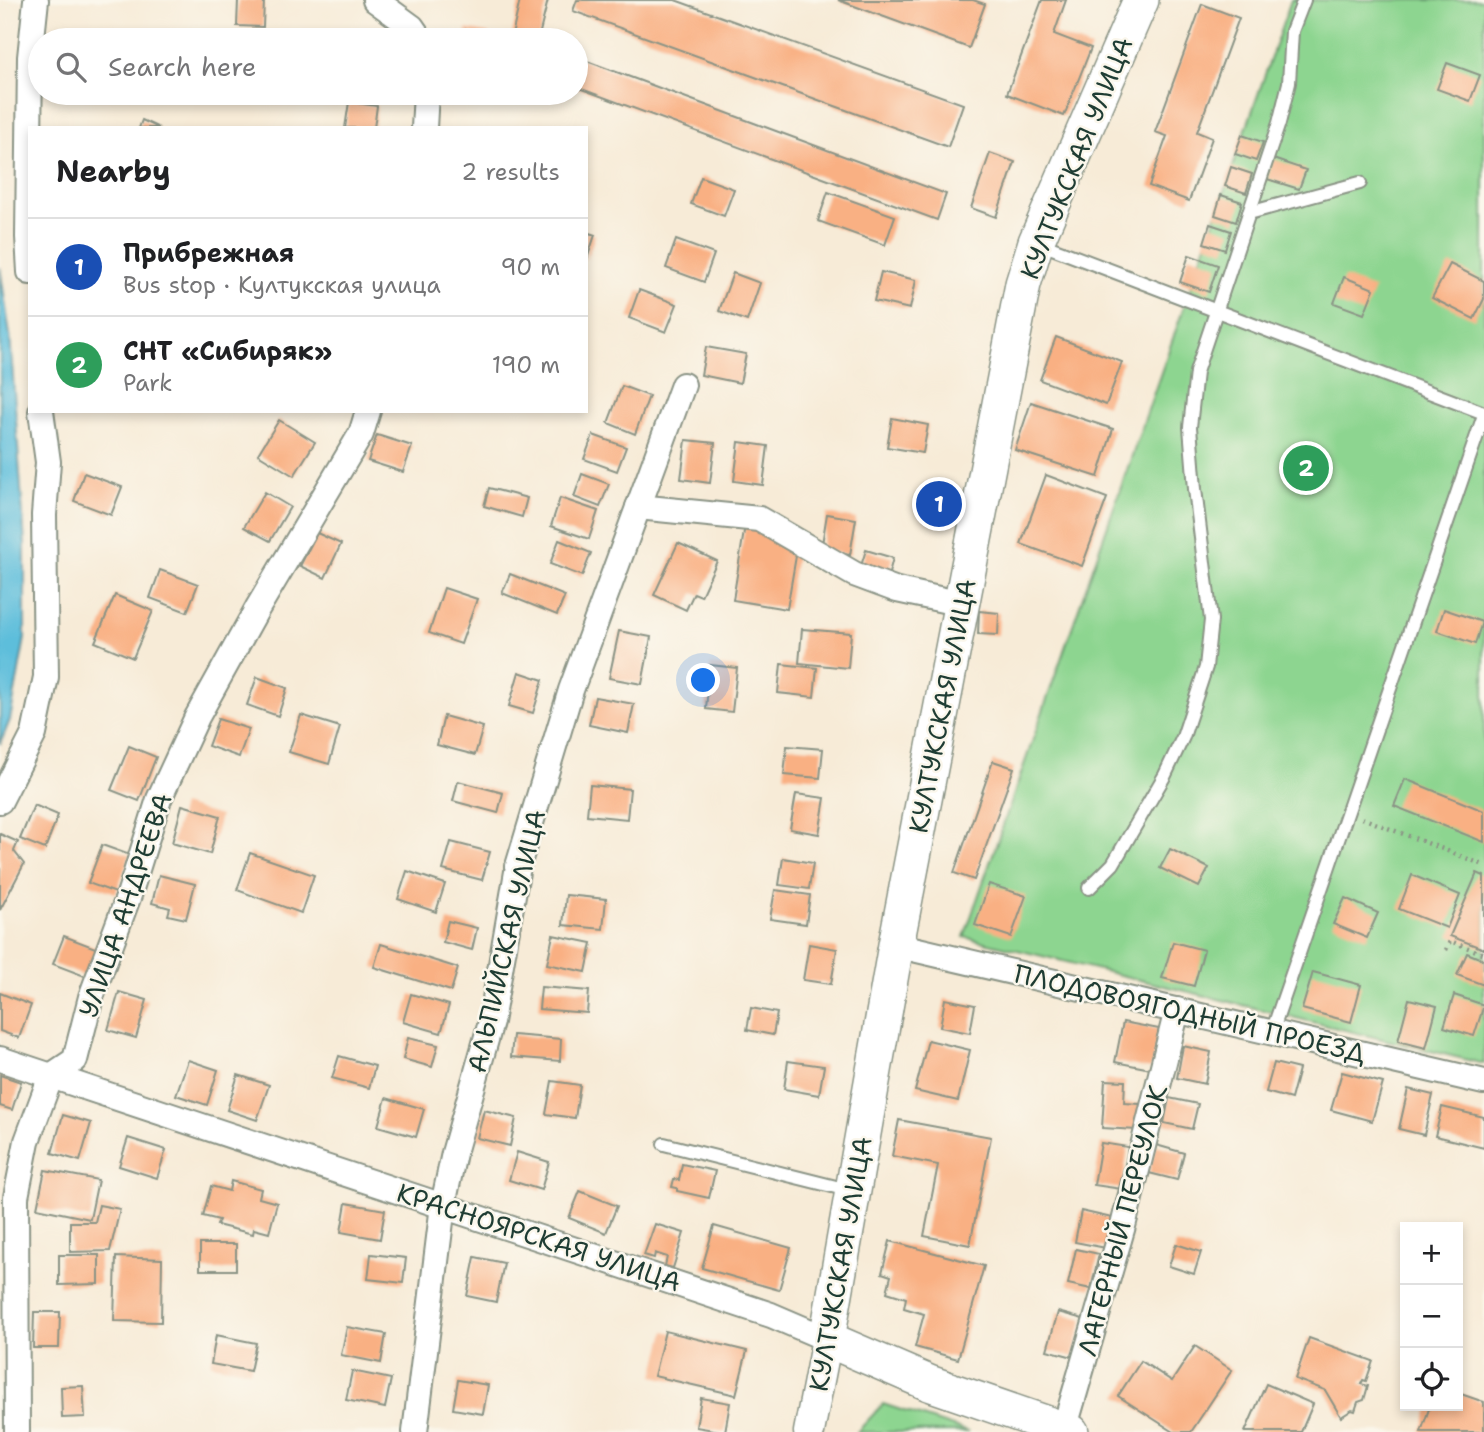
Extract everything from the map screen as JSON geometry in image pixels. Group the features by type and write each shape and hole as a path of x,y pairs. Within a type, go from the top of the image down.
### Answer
{"main road":[{"name":"КУЛТУКСКАЯ УЛИЦА","path":"827,1339 897,944 1023,284 1036,242 1141,0"},
{"name":"КРАСНОЯРСКАЯ УЛИЦА","path":"827,1339 929,1383 1068,1431"}],"street":[{"path":"33,28 36,0"},
{"path":"375,0 413,28"},
{"path":"29,105 29,126"},
{"path":"424,126 425,105"},
{"name":"АЛЬПИЙСКАЯ УЛИЦА","path":"415,1432 443,1205 454,1153 491,1022 518,866 571,690 682,385"},
{"path":"0,800 34,734 46,677 44,514 48,462 41,413"},
{"name":"УЛИЦА АНДРЕЕВА","path":"17,1432 16,1197 27,1141 51,1076 75,1060 91,997 129,895 159,799 197,717 257,609 361,434 367,413"},
{"path":"638,507 759,519 854,574 897,590 962,604"},
{"name":"ПЛОДОВОЯГОДНЫЙ ПРОЕЗД","path":"897,944 1484,1082"},
{"name":"ЛАГЕРНЫЙ ПЕРЕУЛОК","path":"1068,1431 1177,1010"},
{"name":"КРАСНОЯРСКАЯ УЛИЦА","path":"0,1059 771,1315 827,1339"},
{"name":"КУЛТУКСКАЯ УЛИЦА","path":"810,1432 827,1339"}],"lane":[{"path":"1089,888 1113,864 1165,775 1183,737 1206,667 1210,620 1190,427 1196,372 1279,123 1289,83 1292,31 1304,0"},
{"path":"1249,213 1360,183"},
{"path":"1036,242 1484,414 1272,1032"},
{"path":"664,1144 853,1192"}],"path":[{"path":"1358,816 1484,865"},
{"path":"1446,950 1450,942 1484,954"}],"green space":[{"path":"1291,0 1484,0 1484,1064 964,937"},
{"path":"883,1404 968,1432 857,1432"}],"water":[{"path":"0,267 10,335 25,544 25,638 10,720 0,744"}],"building":[{"path":"238,0 264,0 263,27 237,26"},
{"path":"520,0 548,0 541,28 514,28"},
{"path":"577,0 675,0 963,104 948,147 573,11"},
{"path":"838,0 973,0 985,4 969,48"},
{"path":"1042,0 1066,0 1054,34 1091,48 1064,116 1007,94"},
{"path":"1202,4 1239,18 1197,132 1212,138 1189,201 1149,186 1167,136 1155,132"},
{"path":"588,61 946,194 937,220 588,91"},
{"path":"1447,63 1480,75 1470,101 1437,89"},
{"path":"349,105 377,106 374,126 345,126"},
{"path":"142,120 155,126 140,126"},
{"path":"1242,135 1263,142 1256,161 1235,154"},
{"path":"990,153 1015,162 996,217 971,208"},
{"path":"1273,159 1306,170 1299,189 1267,179"},
{"path":"1231,167 1252,174 1246,193 1225,186"},
{"path":"701,177 734,189 724,216 691,204"},
{"path":"828,192 895,216 885,245 818,221"},
{"path":"1221,195 1242,202 1236,222 1215,215"},
{"path":"1210,224 1231,231 1225,250 1204,243"},
{"path":"588,233 595,235 588,256"},
{"path":"676,240 714,254 704,282 666,268"},
{"path":"1189,255 1218,265 1209,292 1180,282"},
{"path":"1450,264 1484,281 1484,299 1474,319 1432,298"},
{"path":"881,272 916,280 910,309 874,301"},
{"path":"733,273 760,283 747,321 719,311"},
{"path":"1344,277 1374,289 1364,314 1334,303"},
{"path":"639,290 677,304 666,332 629,318"},
{"path":"1056,337 1122,362 1106,405 1040,380"},
{"path":"706,347 746,354 740,383 701,375"},
{"path":"622,386 649,396 635,434 608,423"},
{"path":"1031,402 1113,429 1098,477 1015,450"},
{"path":"892,418 928,425 923,453 887,447"},
{"path":"279,420 315,442 294,476 258,454"},
{"path":"377,435 412,446 403,472 368,461"},
{"path":"593,435 626,447 617,471 584,459"},
{"path":"686,440 715,443 710,483 681,479"},
{"path":"739,442 768,446 763,485 734,481"},
{"path":"84,473 122,487 111,515 74,501"},
{"path":"582,474 609,484 600,507 574,497"},
{"path":"1046,475 1107,498 1082,566 1021,544"},
{"path":"489,488 527,498 522,517 484,506"},
{"path":"265,492 290,507 270,541 244,527"},
{"path":"560,498 598,511 589,539 551,526"},
{"path":"827,514 856,519 850,555 821,550"},
{"path":"745,525 797,550 787,609 733,600"},
{"path":"317,533 341,544 325,578 300,566"},
{"path":"559,540 591,553 582,576 550,564"},
{"path":"678,543 717,561 701,596 694,593 686,610 654,595"},
{"path":"866,550 893,558 888,577 860,569"},
{"path":"160,570 198,584 187,612 150,598"},
{"path":"510,574 565,596 557,615 502,593"},
{"path":"444,588 477,599 461,644 429,633"},
{"path":"115,595 153,611 133,658 95,642"},
{"path":"1444,609 1482,622 1475,644 1437,631"},
{"path":"979,611 999,613 998,635 978,634"},
{"path":"802,629 851,633 848,668 799,663"},
{"path":"619,631 651,637 642,684 609,678"},
{"path":"781,664 817,668 814,697 778,693"},
{"path":"710,665 737,668 732,712 706,709"},
{"path":"519,672 543,680 533,713 509,706"},
{"path":"257,677 287,688 278,716 247,705"},
{"path":"595,697 634,704 628,733 589,725"},
{"path":"301,715 340,727 329,764 289,752"},
{"path":"444,716 483,727 475,755 437,745"},
{"path":"218,719 249,729 239,757 208,746"},
{"path":"129,746 156,757 139,801 111,790"},
{"path":"787,746 823,749 820,778 784,775"},
{"path":"993,761 1014,768 974,880 954,873"},
{"path":"1405,779 1484,811 1484,842 1394,806"},
{"path":"458,781 503,793 498,813 453,801"},
{"path":"590,785 630,789 627,819 587,815"},
{"path":"796,794 825,798 819,834 790,829"},
{"path":"34,805 58,815 45,849 20,839"},
{"path":"182,805 220,816 210,854 172,843"},
{"path":"0,834 18,842 14,851 24,864 0,910"},
{"path":"451,842 490,852 482,880 443,870"},
{"path":"102,845 130,855 116,893 88,883"},
{"path":"1170,849 1209,868 1199,887 1160,868"},
{"path":"250,853 314,875 301,913 237,890"},
{"path":"783,858 813,863 809,889 779,885"},
{"path":"407,871 445,884 436,912 398,899"},
{"path":"1477,873 1484,876 1484,949 1450,936"},
{"path":"159,875 195,884 186,919 168,915 170,908 152,903"},
{"path":"1412,875 1460,895 1447,928 1399,909"},
{"path":"989,884 1026,896 1011,937 975,925"},
{"path":"775,890 810,895 806,924 770,919"},
{"path":"566,895 606,899 603,929 563,925"},
{"path":"1345,898 1378,913 1367,938 1333,924"},
{"path":"448,921 477,928 472,950 443,942"},
{"path":"553,935 592,943 586,972 547,964"},
{"path":"64,936 98,949 87,977 53,964"},
{"path":"1173,942 1204,950 1194,986 1162,978"},
{"path":"381,944 458,968 451,991 374,967"},
{"path":"809,944 837,949 831,984 803,980"},
{"path":"1467,953 1484,960 1484,985 1457,975"},
{"path":"1313,972 1361,985 1351,1022 1302,1009"},
{"path":"541,987 589,991 587,1013 539,1009"},
{"path":"119,992 147,1000 136,1038 108,1030"},
{"path":"0,993 31,1005 19,1038 0,1031"},
{"path":"411,994 449,1005 441,1033 403,1022"},
{"path":"1454,995 1484,1005 1474,1036 1444,1027"},
{"path":"945,999 975,1005 970,1033 940,1027"},
{"path":"1409,999 1437,1006 1426,1048 1398,1041"},
{"path":"751,1008 777,1013 773,1035 747,1030"},
{"path":"1123,1022 1159,1029 1151,1069 1115,1062"},
{"path":"513,1035 561,1039 560,1061 511,1057"},
{"path":"408,1038 438,1045 432,1067 403,1059"},
{"path":"928,1040 970,1050 958,1101 915,1091"},
{"path":"1183,1046 1211,1052 1205,1084 1177,1078"},
{"path":"339,1056 375,1066 369,1088 332,1078"},
{"path":"188,1060 218,1070 207,1105 176,1095"},
{"path":"788,1061 824,1066 819,1095 784,1089"},
{"path":"1274,1063 1299,1069 1291,1099 1266,1092"},
{"path":"1342,1072 1383,1083 1372,1121 1331,1110"},
{"path":"0,1075 21,1082 12,1110 0,1106"},
{"path":"238,1075 269,1085 257,1120 227,1110"},
{"path":"1105,1080 1125,1081 1124,1103 1140,1104 1138,1130 1102,1128"},
{"path":"552,1081 580,1085 575,1118 546,1114"},
{"path":"1408,1089 1433,1095 1424,1135 1399,1129"},
{"path":"386,1098 424,1109 416,1137 378,1126"},
{"path":"1169,1098 1198,1104 1192,1129 1164,1123"},
{"path":"1442,1107 1484,1117 1484,1148 1435,1136"},
{"path":"484,1110 516,1118 510,1146 477,1138"},
{"path":"63,1115 91,1123 80,1161 52,1153"},
{"path":"899,1120 991,1137 970,1245 924,1236 938,1165 892,1156"},
{"path":"128,1138 166,1150 157,1178 119,1166"},
{"path":"1101,1143 1128,1147 1122,1189 1094,1185"},
{"path":"1156,1145 1184,1153 1177,1180 1149,1173"},
{"path":"517,1152 549,1162 541,1190 509,1180"},
{"path":"682,1164 715,1171 709,1198 677,1191 677,1188 672,1187 674,1179 679,1180"},
{"path":"45,1170 98,1180 90,1219 37,1208"},
{"path":"231,1181 261,1189 259,1198 277,1203 269,1233 254,1229 253,1234 217,1225 219,1220 203,1216 211,1186 229,1191"},
{"path":"580,1191 617,1206 606,1233 569,1218"},
{"path":"346,1203 385,1210 380,1239 341,1232"},
{"path":"99,1205 120,1209 110,1251 70,1252 70,1222 95,1222"},
{"path":"1081,1211 1112,1218 1106,1248 1075,1242"},
{"path":"655,1224 684,1233 673,1268 665,1266 667,1257 655,1253 654,1258 644,1255"},
{"path":"714,1226 791,1248 779,1290 702,1268"},
{"path":"890,1241 984,1266 958,1359 915,1347 924,1314 904,1308 906,1298 887,1292 891,1276 882,1273"},
{"path":"200,1244 236,1244 236,1270 200,1270"},
{"path":"1176,1244 1201,1252 1194,1274 1169,1266"},
{"path":"1076,1249 1099,1254 1091,1289 1068,1284"},
{"path":"371,1254 406,1258 403,1283 368,1279"},
{"path":"59,1255 99,1255 99,1284 59,1285"},
{"path":"116,1257 162,1259 161,1322 114,1321"},
{"path":"475,1257 504,1263 496,1302 467,1296"},
{"path":"34,1312 60,1312 59,1348 33,1348"},
{"path":"1058,1312 1083,1319 1073,1357 1047,1350"},
{"path":"347,1327 386,1334 381,1363 341,1355"},
{"path":"665,1331 747,1351 736,1395 654,1376"},
{"path":"216,1335 256,1343 250,1371 211,1364"},
{"path":"1309,1338 1373,1361 1366,1381 1363,1380 1361,1384 1368,1386 1364,1400 1358,1402 1355,1411 1352,1410 1341,1417 1325,1390 1295,1379"},
{"path":"1195,1346 1232,1370 1191,1432 1174,1432 1118,1396 1141,1361 1172,1381"},
{"path":"352,1371 391,1379 385,1408 346,1400"},
{"path":"458,1380 488,1385 483,1414 453,1409"},
{"path":"1266,1384 1313,1404 1301,1432 1245,1432"},
{"path":"83,1386 85,1417 62,1418 61,1387"},
{"path":"1463,1395 1484,1402 1484,1432 1421,1432 1428,1411 1463,1411"},
{"path":"701,1398 730,1403 725,1432 696,1427"}],"place":[{"name":"СНТ «Сибиряк»","path":"1306,468"},
{"name":"Прибрежная","path":"939,504"}]}
